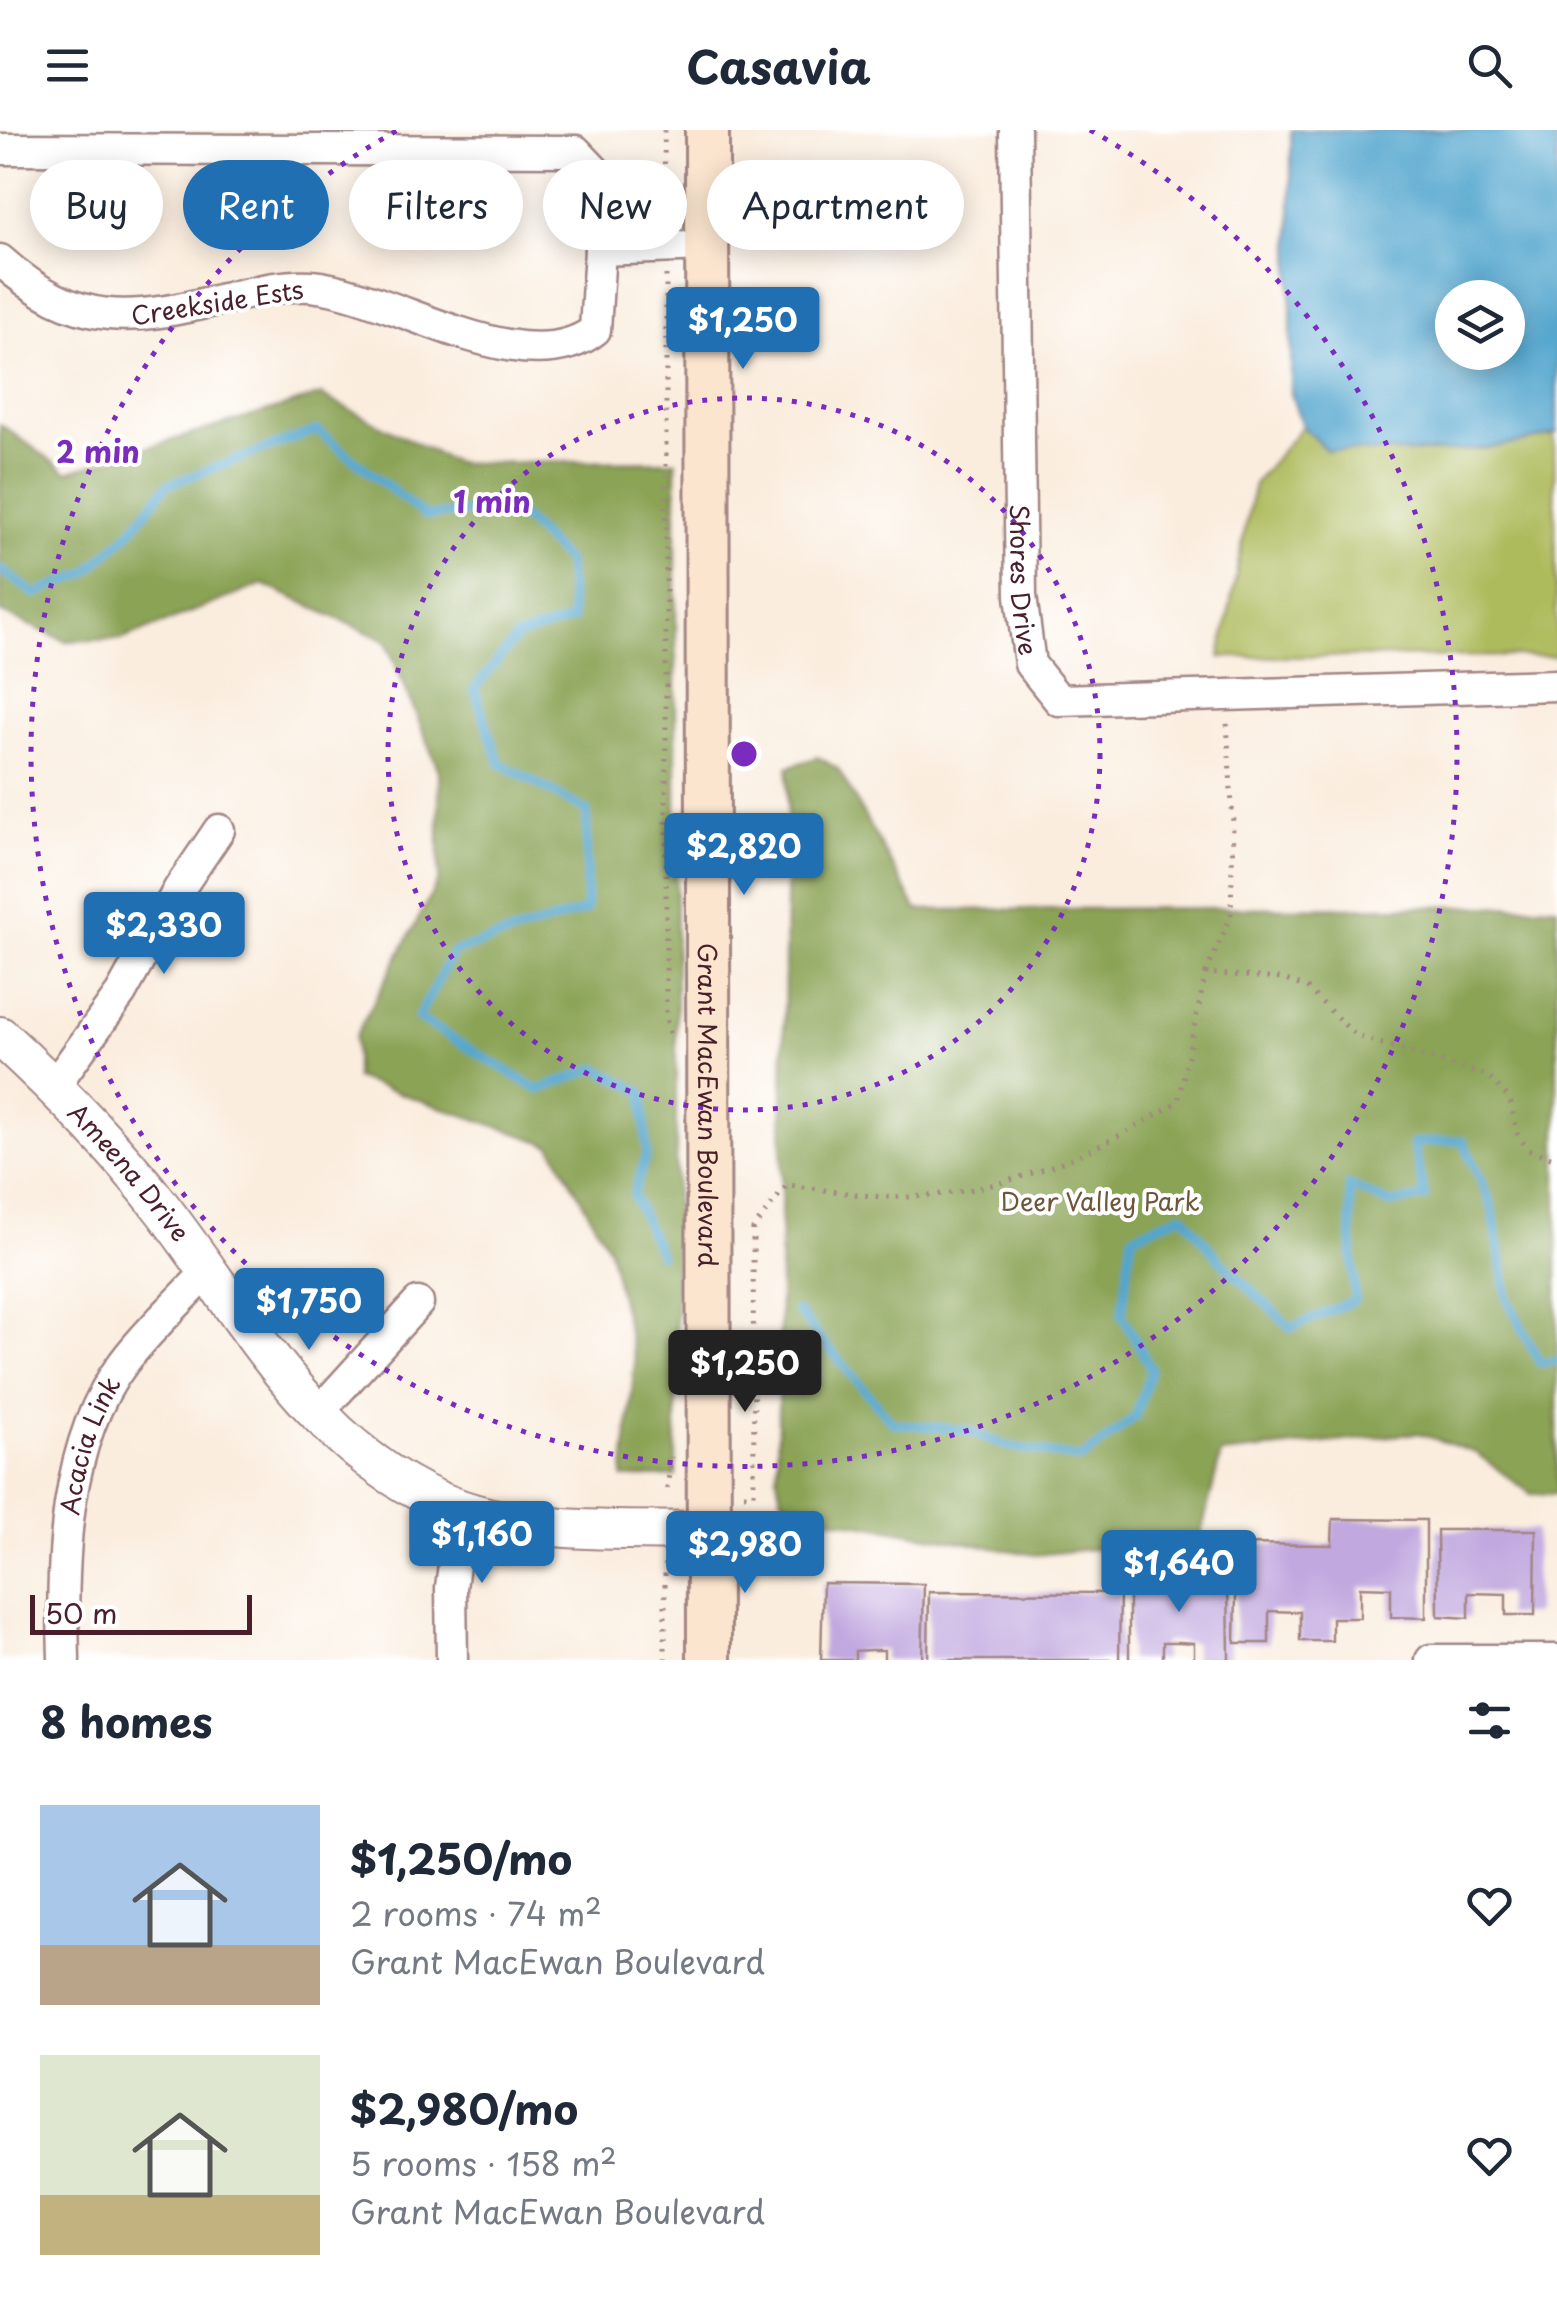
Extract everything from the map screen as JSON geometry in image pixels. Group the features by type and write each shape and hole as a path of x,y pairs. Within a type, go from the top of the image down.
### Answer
{"main road":[{"name":"Grant MacEwan Boulevard","path":"707,130 708,1660"}],"street":[{"name":"Shores Drive","path":"1015,130 1020,596 1030,664 1059,700 1557,684"},
{"name":"Creekside Ests","path":"0,149 576,151 585,160"},
{"path":"687,247 706,246"},
{"name":"Creekside Ests","path":"0,260 20,278 82,312 125,317 308,286 362,296 476,341 508,346 577,344 594,330 600,250"},
{"path":"54,1086 121,992 179,888 219,830"},
{"name":"Ameena Drive","path":"0,1036 54,1086 126,1165 275,1366 317,1414 374,1463 461,1509 571,1526 667,1530 709,1511"},
{"name":"Acacia Link","path":"64,1660 73,1485 94,1420 122,1364 208,1271"},
{"path":"317,1414 418,1303"},
{"path":"452,1660 451,1588 461,1509"},
{"path":"1431,1660 1557,1660"}],"path":[{"path":"665,1660 667,1489 709,1511 754,1494 753,1228 786,1186 909,1198 1019,1180 1113,1142 1178,1102 1206,973 1231,916 1233,822 1225,695"},
{"path":"1206,973 1283,979 1307,988 1356,1036 1488,1076 1510,1099 1517,1133 1528,1150 1557,1158"}],"green space":[{"path":"321,395 456,463 676,461 676,1476 623,1478 635,1362 609,1249 551,1145 355,1078 355,1037 439,880 439,771 386,641 263,584 123,639 65,641 0,612 0,424 67,472"},
{"path":"1302,426 1326,450 1478,448 1554,435 1557,656 1220,657 1254,484"},
{"name":"Deer Valley Park","path":"818,757 838,769 917,910 1557,906 1557,1494 1531,1494 1476,1453 1418,1433 1221,1454 1200,1537 1036,1555 797,1513 781,1496 777,1477 788,767"}],"water":[{"path":"1291,130 1557,130 1557,433 1472,450 1326,450 1302,426 1291,394"}],"building":[{"path":"1333,1519 1426,1520 1426,1618 1391,1617 1391,1588 1360,1587 1360,1618 1332,1618 1332,1641 1300,1641 1300,1612 1269,1611 1269,1643 1235,1643 1237,1544 1332,1545"},
{"path":"1437,1530 1536,1530 1535,1615 1506,1615 1506,1594 1469,1593 1469,1618 1438,1616"},
{"path":"1228,1575 1229,1660 1194,1660 1194,1643 1163,1642 1163,1660 1129,1660 1129,1576"},
{"path":"823,1583 924,1584 922,1660 884,1660 884,1650 871,1650 855,1651 855,1660 821,1660"},
{"path":"929,1592 1120,1593 1119,1660 928,1660"}],"waterway":[{"path":"0,569 35,594 86,573 130,532 167,485 317,430 425,516 513,508 567,562 572,620 517,637 474,689 500,763 587,811 586,910 453,952 418,1018 539,1090 597,1068 643,1092 647,1153 633,1195 660,1255"},
{"path":"797,1311 893,1423 966,1430 1007,1446 1081,1459 1135,1417 1151,1369 1122,1315 1132,1236 1183,1214 1218,1258 1291,1328 1355,1300 1349,1185 1390,1204 1425,1197 1413,1143 1463,1140 1492,1207 1508,1300 1540,1363 1557,1361"}]}
